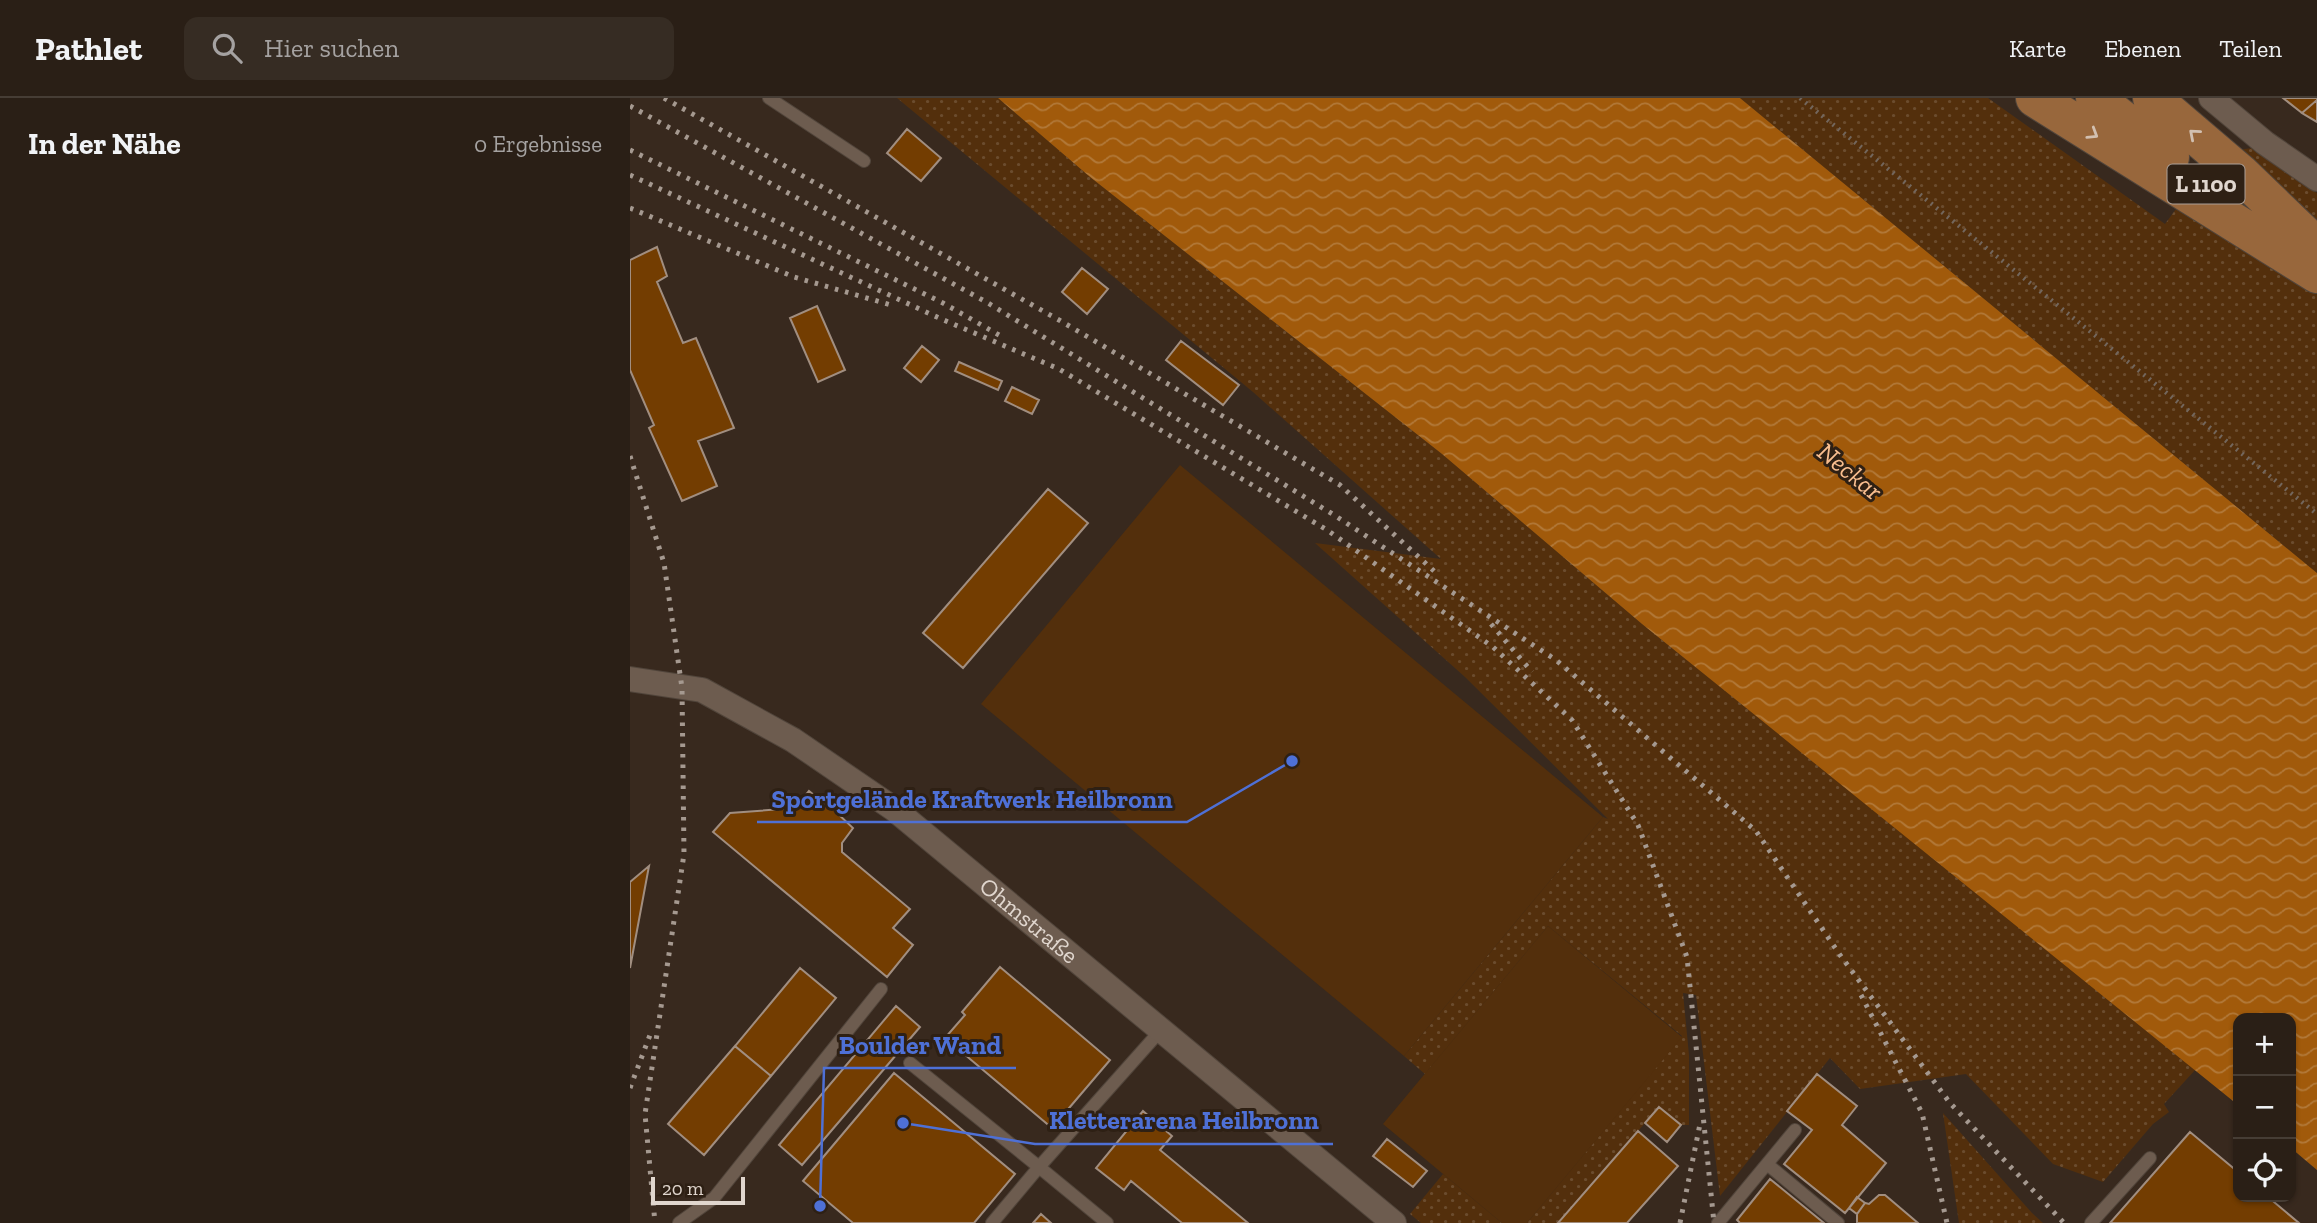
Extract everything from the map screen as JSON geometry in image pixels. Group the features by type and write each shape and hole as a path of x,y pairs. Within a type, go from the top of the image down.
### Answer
{"main road":[{"path":"2035,98 2317,272"},
{"name":"L 1100","path":"2095,98 2317,272"},
{"path":"2152,98 2241,174 2317,247"}],"street":[{"path":"2211,98 2265,143 2317,180"},
{"name":"Ohmstraße","path":"630,679 702,690 793,740 894,809 1394,1223"}],"lane":[{"path":"769,98 864,161"},
{"path":"679,1223 713,1198 881,989"},
{"path":"992,1223 1161,1030"},
{"path":"910,1063 1107,1223"},
{"path":"1718,1223 1795,1129"},
{"path":"2091,1223 2150,1158"},
{"path":"1767,1164 1838,1223"}],"path":[{"path":"1800,98 2317,514"}],"shaded area":[{"path":"897,98 998,98 1090,177 1442,454 1642,624 2196,1069 2164,1104 2169,1112 2153,1124 2103,1182 2053,1164 1966,1074 1860,1089 1830,1058 1720,1196 1696,995 1683,993 1689,1055 1689,1125 1681,1125 1659,1107 1558,1223 1527,1223 1682,1036 1548,926 1425,1074 1404,1056 1603,817 1608,819 1465,677 1315,543 1441,559 1253,392"},
{"path":"1740,98 1988,98 2165,224 2217,153 2252,148 2317,193 2317,573"},
{"path":"1180,465 1603,817 1404,1056 981,704"},
{"path":"1548,926 1682,1037 1527,1223 1502,1223 1383,1124"},
{"path":"1943,1113 2032,1213 2043,1223 1959,1223"},
{"path":"1443,1174 1502,1223 1421,1223 1410,1214"}],"water":[{"name":"Neckar","path":"998,98 1740,98 2317,573 2317,1170 2296,1152 2296,1013 2233,1013 2233,1101 1642,624 1442,454 1090,177"}],"building":[{"path":"2283,98 2317,98 2317,100 2302,113"},
{"path":"2317,100 2317,122 2302,113"},
{"path":"907,129 941,158 921,181 887,153"},
{"path":"657,247 667,276 657,282 683,343 696,338 734,428 698,441 717,486 682,501 649,428 654,425 630,370 630,260"},
{"path":"1082,268 1108,289 1087,314 1062,292"},
{"path":"817,306 845,370 818,382 790,318"},
{"path":"1181,341 1239,385 1223,405 1166,360"},
{"path":"922,346 939,360 921,382 904,368"},
{"path":"959,362 1002,381 998,390 955,371"},
{"path":"1012,387 1039,400 1032,414 1005,401"},
{"path":"1048,489 1088,523 963,668 923,633"},
{"path":"809,791 825,804 828,802 839,809 836,812 853,828 842,843 842,852 910,909 893,928 913,945 887,977 713,832 730,813 795,808"},
{"path":"649,866 630,968 630,882"},
{"path":"1000,967 1110,1060 1052,1128 945,1038 965,1015 962,1012"},
{"path":"800,968 836,998 771,1076 735,1046"},
{"path":"896,1006 920,1027 802,1165 779,1145"},
{"path":"735,1046 771,1076 704,1155 668,1124"},
{"path":"894,1073 1015,1174 974,1223 853,1223 803,1181"},
{"path":"1817,1074 1857,1106 1842,1125 1886,1163 1845,1213 1784,1164 1812,1130 1787,1111"},
{"path":"1659,1107 1681,1125 1667,1142 1645,1123"},
{"path":"1143,1111 1172,1136 1160,1150 1248,1223 1182,1223 1131,1181 1124,1190 1096,1168"},
{"path":"1638,1131 1678,1166 1627,1223 1558,1223"},
{"path":"2190,1132 2233,1168 2233,1202 2274,1202 2299,1223 2110,1223"},
{"path":"1387,1139 1427,1171 1413,1187 1373,1156"},
{"path":"1770,1179 1824,1223 1740,1223 1737,1220"},
{"path":"1879,1195 1885,1195 1918,1223 1857,1223 1857,1214 1865,1203 1869,1204"},
{"path":"1857,1197 1865,1203 1857,1214 1849,1208"},
{"path":"1041,1214 1051,1223 1033,1223"}],"railway":[{"path":"664,98 1059,320 1340,485 1434,571"},
{"path":"630,106 988,303 1334,515 1556,660 1756,831 1840,955 1950,1103 2064,1223"},
{"path":"630,150 943,303 999,335"},
{"path":"630,175 939,318 1059,369 1327,530 1493,647 1572,720 1638,825 1687,957 1714,1223"},
{"path":"630,208 794,277 891,305"},
{"path":"630,456 664,563 682,688 684,854 645,1114 655,1223"},
{"path":"1491,624 1532,672"},
{"path":"1861,995 1922,1113 1947,1223"},
{"path":"630,1088 650,1035"},
{"path":"1680,1223 1700,1124"}],"place":[{"name":"Sportgelände Kraftwerk Heilbronn","path":"1292,761"},
{"name":"Kletterarena Heilbronn","path":"903,1123"},
{"name":"Boulder Wand","path":"820,1206"}]}
